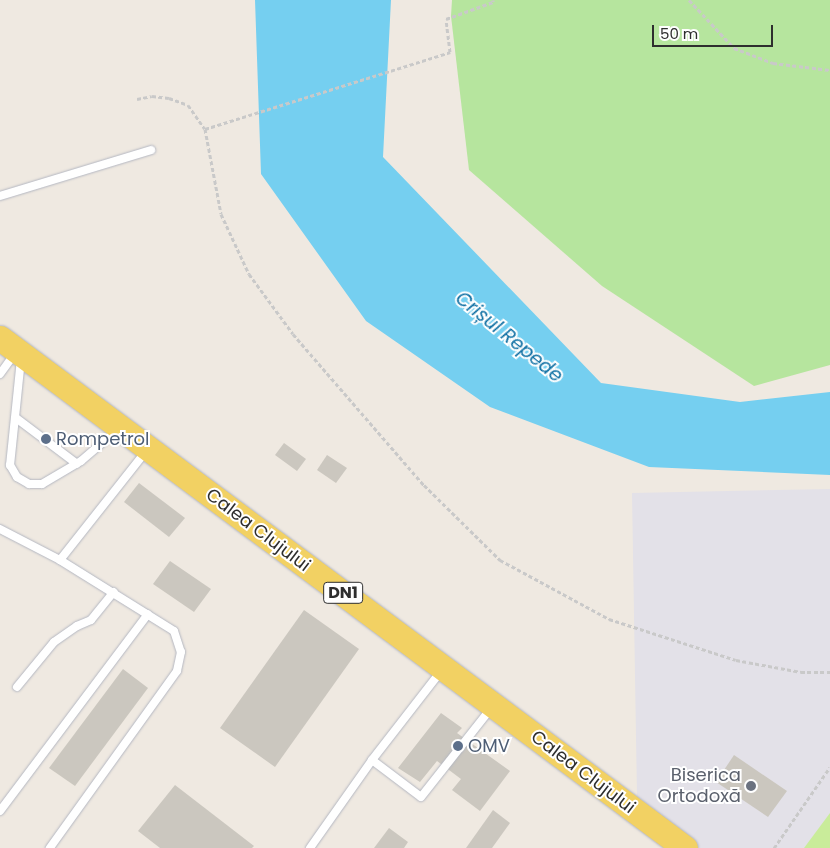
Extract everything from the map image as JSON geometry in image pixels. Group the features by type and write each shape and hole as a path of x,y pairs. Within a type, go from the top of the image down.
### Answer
{"main road":[{"name":"Calea Clujului","path":"13,348 685,848"}],"lane":[{"path":"0,196 151,150"},
{"path":"0,374 13,348"},
{"path":"13,348 16,418 10,465 17,477 29,484 42,484 78,464 120,426"},
{"path":"16,418 78,464"},
{"path":"60,560 148,448"},
{"path":"0,529 60,560 174,631 181,652 177,671 50,848"},
{"path":"17,687 54,642 77,626 91,620 114,592"},
{"path":"0,811 148,614"},
{"path":"310,848 372,760 443,668"},
{"path":"372,760 421,797 494,706"}],"path":[{"path":"205,129 450,52 446,19 493,2 493,0"},
{"path":"689,0 734,48 774,63 830,70"},
{"path":"137,100 152,96 169,98 188,105 205,129 221,214 249,274 293,334 424,485 500,560 609,619 736,660 801,672 830,672"},
{"path":"774,848 830,767"}],"shaded area":[{"path":"830,489 830,848 700,848 637,797 632,493"}],"green space":[{"path":"452,0 830,0 830,365 754,386 602,286 469,170 451,16"},
{"path":"830,813 830,848 804,848"}],"water":[{"name":"Crișul Repede","path":"255,0 391,0 383,157 601,383 740,402 830,392 830,475 649,467 490,407 366,321 261,174"}],"building":[{"path":"284,443 306,459 297,471 275,455"},
{"path":"327,455 347,468 336,483 317,470"},
{"path":"139,483 185,518 169,537 124,502"},
{"path":"170,561 211,589 194,612 153,584"},
{"path":"304,610 359,649 275,767 220,728"},
{"path":"123,669 148,688 75,786 49,768"},
{"path":"441,713 462,728 457,733 510,771 480,811 452,790 461,779 437,761 420,782 398,768"},
{"name":"Biserica Ortodoxă","path":"734,755 787,791 768,817 716,782"},
{"path":"175,785 254,846 252,848 160,848 138,831"},
{"path":"493,810 510,823 492,848 466,848"},
{"path":"389,828 408,842 404,848 374,848"}],"place":[{"name":"Rompetrol","path":"46,439"},
{"name":"OMV","path":"458,746"},
{"name":"Biserica Ortodoxă","path":"751,786"}]}
